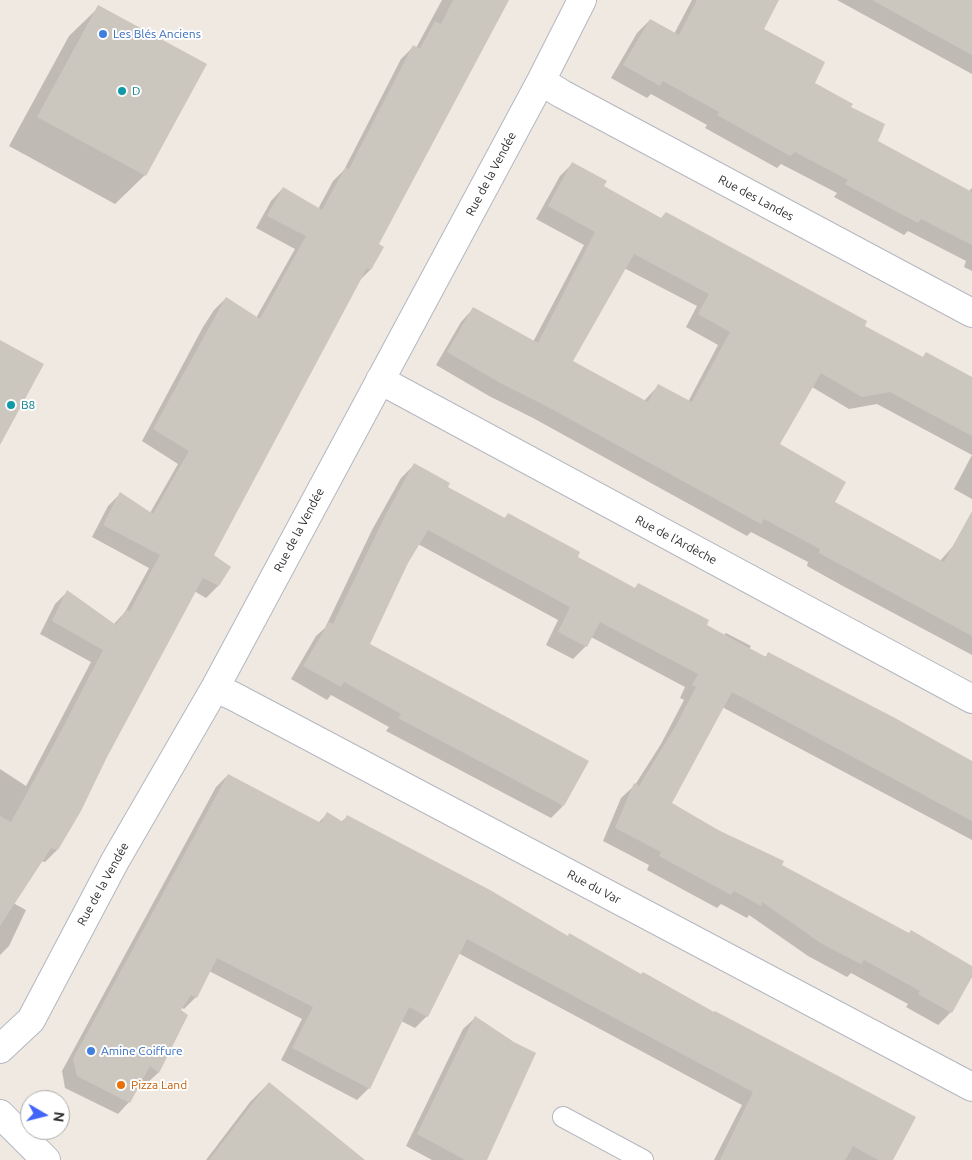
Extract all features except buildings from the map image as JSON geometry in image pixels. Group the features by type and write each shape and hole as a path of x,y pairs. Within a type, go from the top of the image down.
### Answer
{"street":[{"name":"Rue de la Vendée","path":"0,1049 30,1020 115,861 215,688 541,81 582,0"},
{"name":"Rue des Landes","path":"541,81 972,313"},
{"name":"Rue de l'Ardèche","path":"380,380 972,699"},
{"name":"Rue du Var","path":"215,688 972,1087"},
{"path":"0,1114 46,1160"}],"lane":[{"path":"563,1117 643,1160"}],"place":[{"name":"Les Blés Anciens","path":"103,34"},
{"name":"D","path":"122,91"},
{"name":"B8","path":"11,405"},
{"name":"Amine Coiffure","path":"91,1051"},
{"name":"Pizza Land","path":"121,1085"}]}
